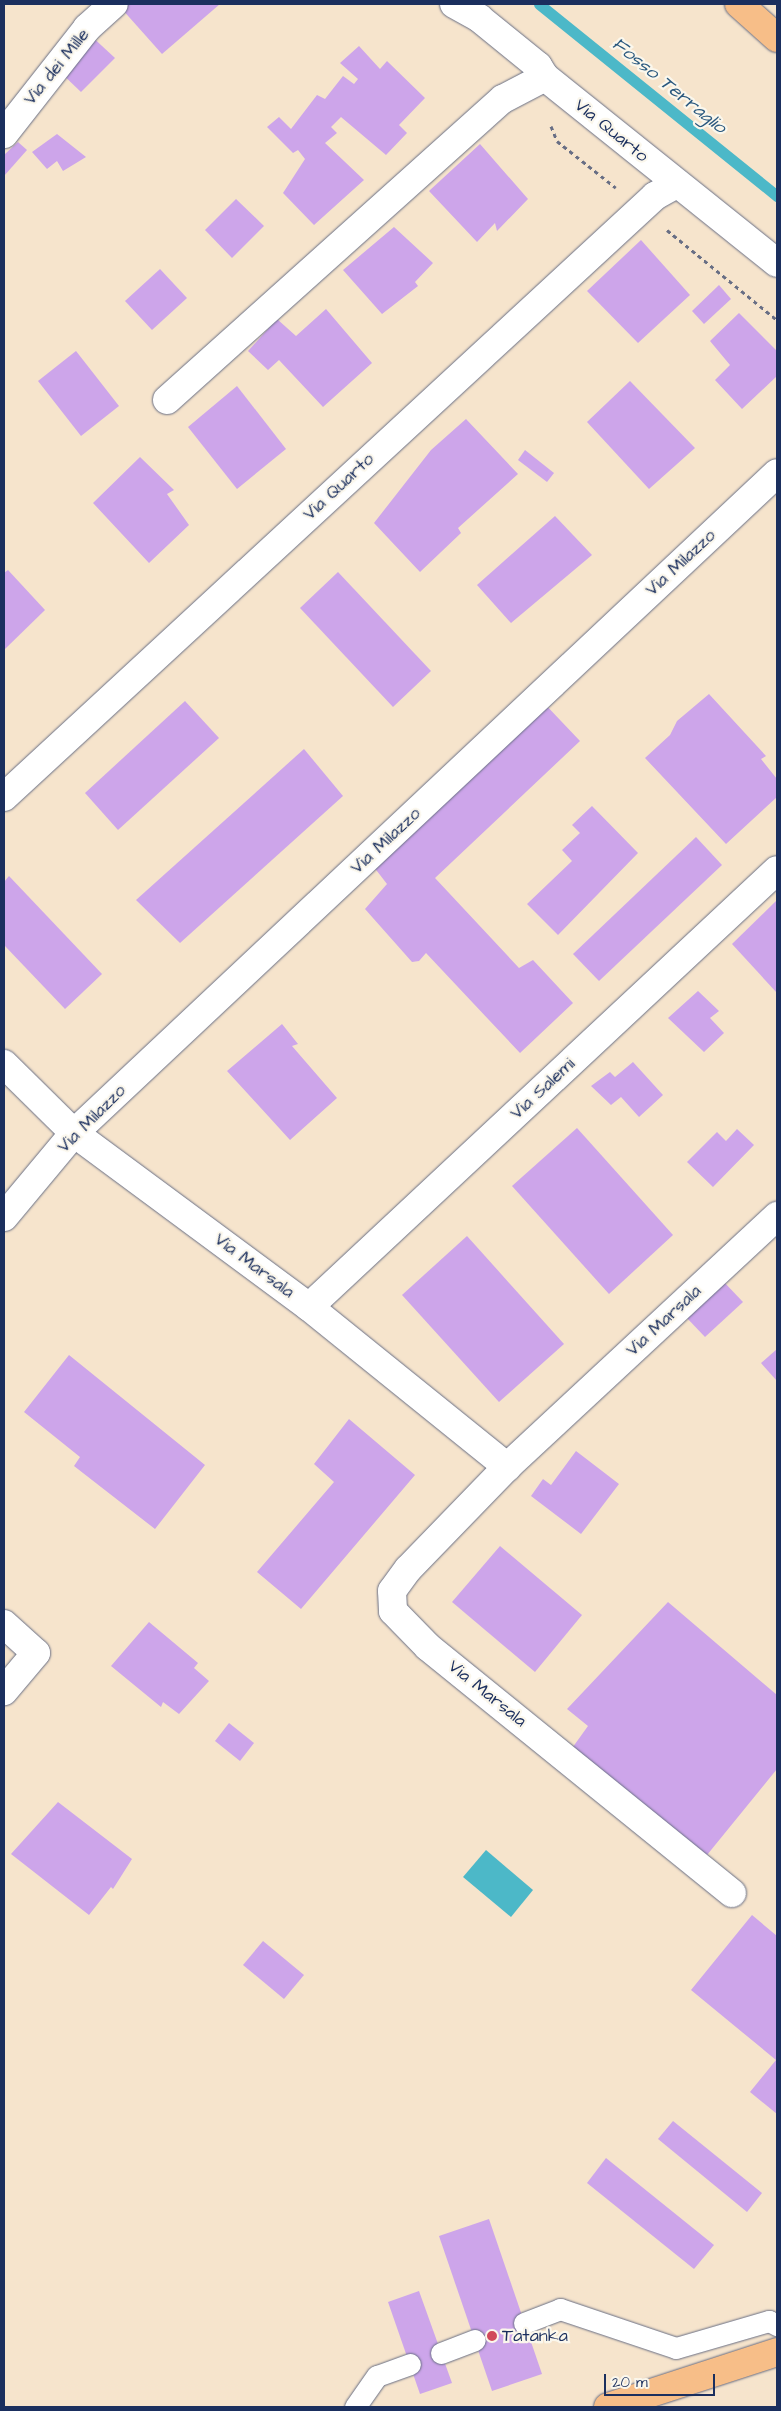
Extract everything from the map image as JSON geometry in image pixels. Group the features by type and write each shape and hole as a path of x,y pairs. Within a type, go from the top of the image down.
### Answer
{"main road":[{"path":"739,4 777,38"},
{"path":"608,2407 777,2352"}],"street":[{"name":"Via dei Mille","path":"4,134 87,28 114,4"},
{"name":"Via Quarto","path":"454,4 478,18 538,66 545,78 777,264"},
{"path":"167,400 503,99 545,78"},
{"name":"Via Quarto","path":"4,797 655,196 677,184"},
{"name":"Via Milazzo","path":"4,1216 74,1133 777,473"},
{"name":"Via Salemi","path":"310,1307 777,870"},
{"name":"Via Marsala","path":"4,1064 74,1133 310,1307 507,1467"},
{"name":"Via Marsala","path":"732,1893 428,1647 393,1611 392,1591 408,1569 507,1467 777,1216"},
{"path":"4,1624 36,1652 4,1691"}],"lane":[{"path":"524,2323 560,2309 676,2348 769,2320 777,2325"},
{"path":"441,2353 475,2340"},
{"path":"355,2407 377,2376 410,2364"}],"water":[{"path":"486,1850 533,1890 511,1917 463,1877"}],"building":[{"path":"126,4 220,4 162,54 121,8"},
{"path":"88,33 115,58 81,92 59,71"},
{"path":"359,46 380,69 387,61 425,98 399,125 407,133 386,155 341,117 331,127 337,133 325,143 364,180 314,225 283,193 305,159 298,150 293,153 267,127 279,117 291,129 317,95 325,99 343,76 354,84 358,79 340,63"},
{"path":"57,134 86,157 63,171 57,161 47,169 32,152"},
{"path":"18,142 27,150 4,176 4,155"},
{"path":"480,144 528,199 497,231 495,223 477,242 429,191"},
{"path":"236,199 264,226 232,258 205,230"},
{"path":"394,227 433,263 415,282 418,286 382,314 343,270"},
{"path":"641,240 690,295 638,343 587,291"},
{"path":"160,269 187,298 152,330 125,301"},
{"path":"719,285 731,299 704,324 692,311"},
{"path":"326,309 372,363 323,407 279,360 268,370 248,351 277,319 296,336"},
{"path":"739,313 777,351 777,376 742,409 715,380 730,365 710,341"},
{"path":"76,351 119,406 81,436 38,381"},
{"path":"630,381 695,448 649,489 587,422"},
{"path":"237,386 286,449 237,489 188,427"},
{"path":"466,419 518,474 458,528 461,533 420,572 374,523 431,450"},
{"path":"525,450 554,473 547,482 518,460"},
{"path":"140,457 174,490 167,494 189,525 149,563 93,503"},
{"path":"555,516 592,555 511,623 477,585"},
{"path":"8,570 45,610 4,650 4,573"},
{"path":"338,572 431,671 393,707 300,608"},
{"path":"709,694 766,756 761,759 777,779 777,797 726,844 645,758 670,735 677,721"},
{"path":"185,701 219,738 118,830 85,793"},
{"path":"542,701 580,741 435,878 519,968 533,960 573,1003 520,1053 426,953 419,961 412,962 365,909 387,884 370,862"},
{"path":"304,749 343,796 180,943 136,900"},
{"path":"592,806 638,853 558,935 527,904 572,861 562,850 580,833 572,825"},
{"path":"696,837 722,865 599,981 573,954"},
{"path":"9,876 102,974 65,1009 4,945 4,882"},
{"path":"777,902 777,993 732,944"},
{"path":"698,991 719,1011 710,1018 724,1033 704,1052 668,1018"},
{"path":"282,1024 298,1044 292,1046 337,1098 290,1140 227,1071"},
{"path":"633,1062 663,1095 639,1117 621,1097 611,1105 591,1086 610,1072 615,1077"},
{"path":"577,1128 673,1235 609,1294 512,1186"},
{"path":"737,1129 754,1145 713,1187 687,1162 717,1132 726,1141"},
{"path":"467,1236 564,1344 499,1402 402,1295"},
{"path":"722,1280 743,1302 705,1337 685,1316"},
{"path":"777,1349 777,1381 761,1363"},
{"path":"69,1355 205,1465 155,1529 74,1466 80,1457 24,1412"},
{"path":"349,1419 415,1475 301,1609 257,1572 334,1482 314,1464"},
{"path":"576,1451 619,1484 581,1534 531,1496 543,1479 551,1485"},
{"path":"500,1546 582,1615 535,1672 452,1602"},
{"path":"668,1602 777,1695 777,1769 707,1855 570,1751 588,1726 567,1709"},
{"path":"149,1622 198,1663 194,1668 209,1681 179,1714 163,1702 161,1707 111,1666"},
{"path":"229,1723 254,1743 240,1761 215,1741"},
{"path":"58,1802 132,1859 113,1889 111,1887 89,1915 11,1854"},
{"path":"752,1915 777,1936 777,2114 750,2092 776,2060 691,1990"},
{"path":"263,1941 304,1975 284,1999 243,1965"},
{"path":"673,2121 762,2193 747,2212 658,2139"},
{"path":"606,2158 714,2245 694,2269 587,2183"},
{"path":"489,2219 542,2374 492,2391 439,2236"},
{"path":"419,2291 452,2383 420,2394 388,2302"}],"waterway":[{"name":"Fosso Terraglio","path":"539,4 777,196"}],"place":[{"name":"Tatanka","path":"492,2336"}]}
